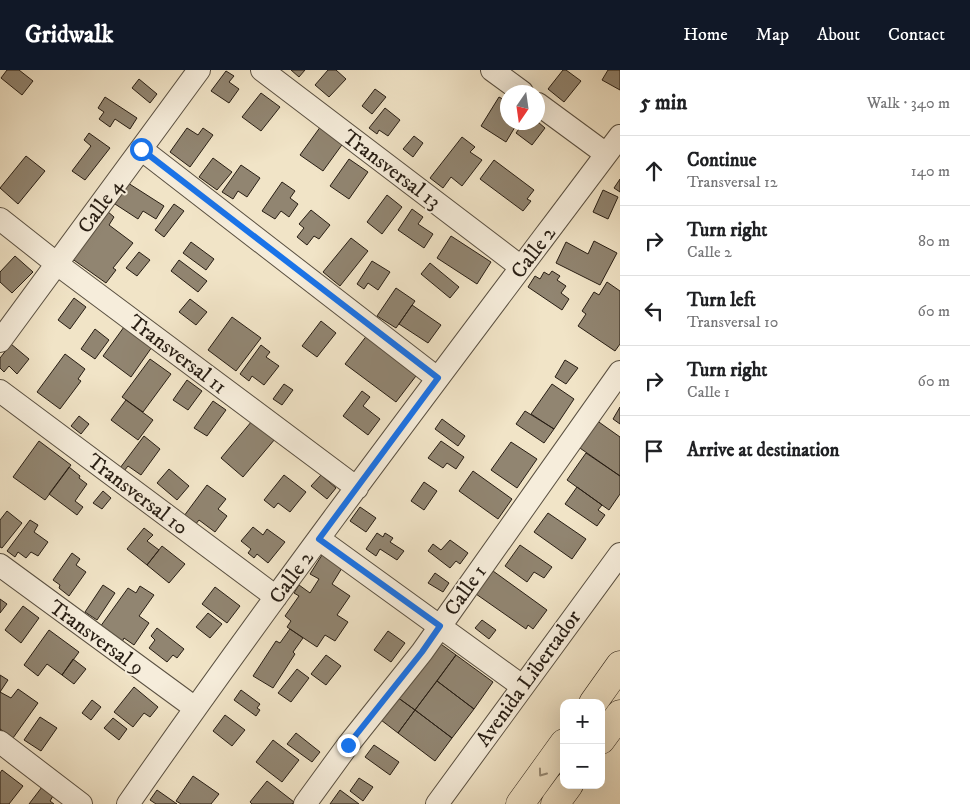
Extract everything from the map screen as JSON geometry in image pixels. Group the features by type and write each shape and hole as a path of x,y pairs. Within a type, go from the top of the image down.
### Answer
{"main road":[{"path":"596,699 620,665"},
{"path":"605,735 620,714"},
{"path":"520,804 563,744"},
{"path":"555,804 566,789"}],"street":[{"name":"Calle 4","path":"0,341 199,70"},
{"name":"Transversal 13","path":"262,70 521,267"},
{"path":"492,70 512,85"},
{"path":"545,109 606,154"},
{"name":"Calle 2","path":"128,804 276,597 620,136"},
{"path":"141,149 438,378"},
{"name":"Transversal 11","path":"0,219 357,488"},
{"name":"Calle 1","path":"305,804 348,745 422,652 620,372"},
{"name":"Transversal 10","path":"0,391 276,597"},
{"path":"319,539 522,686"},
{"name":"Avenida Libertador","path":"437,804 620,554"},
{"name":"Transversal 9","path":"0,565 195,708"},
{"path":"0,742 81,804"}],"building":[{"path":"7,70 19,70 33,81 22,95 1,78"},
{"path":"291,70 305,70 299,77"},
{"path":"328,70 336,70 346,79 329,97 315,85"},
{"path":"563,70 566,70 581,81 564,102 548,89"},
{"path":"608,70 620,70 620,90 602,80"},
{"path":"226,71 234,76 229,82 239,89 229,103 211,91"},
{"path":"139,79 157,94 150,103 132,88"},
{"path":"375,89 386,97 372,114 362,106"},
{"path":"261,93 280,107 261,131 242,117"},
{"path":"105,97 137,118 130,129 115,119 110,127 99,119 104,112 98,108"},
{"path":"500,98 500,130 513,130 506,142 481,126"},
{"path":"385,108 400,120 388,136 379,130 377,134 369,128"},
{"path":"321,126 344,142 323,171 300,155"},
{"path":"187,128 198,135 203,128 213,135 190,167 170,152"},
{"path":"518,130 543,130 532,145 516,133"},
{"path":"89,133 110,148 85,180 72,171 91,146 84,140"},
{"path":"414,136 423,143 413,157 403,149"},
{"path":"462,137 475,147 470,152 482,160 462,186 451,177 443,188 430,178"},
{"path":"26,156 45,171 18,204 0,188"},
{"path":"213,158 232,172 217,190 199,177"},
{"path":"349,159 368,172 349,199 330,186"},
{"path":"494,160 534,190 527,199 531,201 523,211 480,179"},
{"path":"241,165 260,178 247,197 238,191 233,199 222,192"},
{"path":"620,179 620,192 614,188"},
{"path":"282,182 295,191 290,198 298,204 289,217 281,211 275,219 262,211"},
{"path":"128,183 164,206 156,219 143,211 138,219 115,204"},
{"path":"603,190 618,197 608,219 593,212"},
{"path":"387,195 402,207 382,234 367,222"},
{"path":"174,204 184,211 164,237 155,230"},
{"path":"412,209 423,217 418,224 433,234 424,248 398,230"},
{"path":"311,210 330,225 319,239 314,236 307,245 297,237 304,228 299,224"},
{"path":"107,211 114,217 109,225 133,243 113,268 116,270 106,283 71,258"},
{"path":"451,236 491,262 477,284 437,258"},
{"path":"351,238 368,251 340,286 323,272"},
{"path":"594,241 617,253 600,285 556,263 566,242 588,254"},
{"path":"191,242 214,259 206,270 183,253"},
{"path":"139,252 150,260 137,276 126,268"},
{"path":"15,256 33,272 12,293 0,282 0,272"},
{"path":"179,260 207,281 198,292 171,271"},
{"path":"372,261 390,272 378,290 368,283 364,289 357,284"},
{"path":"430,263 459,287 450,298 421,274"},
{"path":"552,271 560,276 557,280 566,286 561,293 569,299 562,310 528,287 535,276 540,279 544,272 549,275"},
{"path":"607,282 620,291 620,344 615,351 578,326 586,314 582,311 594,292 599,295"},
{"path":"396,288 415,301 396,328 377,316"},
{"path":"74,298 86,307 70,329 58,320"},
{"path":"190,299 207,312 196,325 179,312"},
{"path":"412,305 441,325 428,343 399,324"},
{"path":"232,317 261,338 236,371 208,350"},
{"path":"321,321 336,333 317,357 302,346"},
{"path":"124,327 152,347 131,377 103,356"},
{"path":"95,329 109,340 95,359 81,349"},
{"path":"368,334 419,372 396,402 345,364"},
{"path":"11,344 29,359 17,374 9,366 4,372 0,368 0,358"},
{"path":"261,345 270,352 266,357 279,366 264,385 252,376 249,381 240,374"},
{"path":"65,354 85,369 78,379 81,381 60,409 37,392"},
{"path":"150,359 171,374 143,412 122,397"},
{"path":"565,360 578,368 566,384 555,377"},
{"path":"187,380 202,391 188,410 173,400"},
{"path":"284,384 293,390 282,405 273,399"},
{"path":"552,384 574,399 554,429 531,414"},
{"path":"362,391 370,397 363,406 380,419 368,435 343,416"},
{"path":"126,400 153,420 138,440 111,420"},
{"path":"213,401 226,410 207,436 194,428"},
{"path":"620,407 620,424 613,419"},
{"path":"525,411 554,429 544,443 516,424"},
{"path":"79,416 89,424 81,434 71,426"},
{"path":"442,419 465,436 458,446 435,429"},
{"path":"596,420 620,437 620,476 577,446"},
{"path":"252,421 275,439 243,477 221,458"},
{"path":"144,436 160,449 141,475 128,466 124,471 120,468"},
{"path":"39,441 71,465 45,500 13,477"},
{"path":"441,441 464,457 456,469 447,463 443,468 428,458"},
{"path":"511,442 537,459 517,488 491,470"},
{"path":"586,453 620,476 620,494 609,510 567,480"},
{"path":"69,467 87,484 75,501 83,507 77,515 49,494"},
{"path":"169,469 189,486 177,500 157,483"},
{"path":"473,471 512,499 498,519 459,491"},
{"path":"284,475 306,492 290,512 278,503 274,508 264,500"},
{"path":"321,475 336,488 327,499 311,486"},
{"path":"424,482 437,491 424,510 411,501"},
{"path":"207,485 226,499 218,509 227,516 215,532 199,520 195,525 184,516"},
{"path":"577,487 602,505 598,510 605,515 597,526 565,504"},
{"path":"103,491 111,498 102,509 93,503"},
{"path":"360,507 376,518 366,532 350,521"},
{"path":"7,511 22,523 2,548 0,547 0,520"},
{"path":"548,513 586,539 572,559 534,532"},
{"path":"30,520 38,525 34,532 48,542 38,556 31,552 26,558 18,552 15,557 7,551"},
{"path":"253,527 263,535 267,529 285,542 268,563 257,554 254,558 248,553 251,549 241,541"},
{"path":"144,528 153,535 147,541 159,550 147,565 127,549"},
{"path":"377,533 383,537 385,533 393,538 390,542 404,551 397,560 380,549 376,556 366,549"},
{"path":"450,540 468,553 460,564 456,561 450,568 428,551 433,544 441,550"},
{"path":"520,545 552,567 544,578 534,572 527,582 505,566"},
{"path":"162,546 185,564 169,583 147,565"},
{"path":"72,553 80,559 76,565 86,572 69,596 53,580"},
{"path":"322,555 342,568 332,584 350,596 337,615 348,622 335,641 325,635 317,647 287,627 291,621 285,616 299,596 294,593 299,585 310,593 319,579 310,574"},
{"path":"493,571 547,610 533,629 528,625 526,629 476,594"},
{"path":"435,573 449,583 443,592 428,583"},
{"path":"103,585 115,593 97,620 85,612"},
{"path":"140,586 154,595 139,616 149,623 134,645 124,638 122,642 100,627 128,588 136,593"},
{"path":"215,587 240,606 227,623 202,604"},
{"path":"0,599 7,604 0,613"},
{"path":"23,606 39,618 21,643 5,630"},
{"path":"208,613 222,624 210,638 196,627"},
{"path":"482,620 496,630 489,639 475,628"},
{"path":"157,628 184,649 177,658 173,655 167,662 149,648 155,640 151,636"},
{"path":"290,629 303,638 273,688 253,676 276,641 280,643"},
{"path":"49,630 79,652 62,675 47,664 38,676 24,665"},
{"path":"388,631 405,643 391,662 374,650"},
{"path":"438,642 456,655 415,710 397,697"},
{"path":"326,655 341,666 326,685 311,674"},
{"path":"456,655 493,682 474,709 437,681"},
{"path":"73,659 86,669 74,684 62,675"},
{"path":"297,669 309,678 291,702 278,693"},
{"path":"0,675 8,680 0,692"},
{"path":"437,681 474,709 452,738 415,710"},
{"path":"134,687 158,707 150,717 144,713 133,727 114,712"},
{"path":"18,689 38,703 13,738 0,729 0,692 11,698"},
{"path":"241,690 260,704 257,708 260,710 256,716 234,700"},
{"path":"397,697 415,710 398,733 381,720"},
{"path":"92,700 101,707 91,720 82,713"},
{"path":"415,710 452,738 435,761 398,733"},
{"path":"225,715 245,730 232,746 213,731"},
{"path":"40,717 57,728 41,751 24,740"},
{"path":"113,718 127,729 119,740 104,728"},
{"path":"296,733 320,752 312,762 287,744"},
{"path":"273,740 299,760 282,782 256,762"},
{"path":"374,745 399,762 390,775 365,757"},
{"path":"2,770 23,786 9,804 0,804 0,773"},
{"path":"193,776 219,794 211,804 181,804 176,801"},
{"path":"359,778 373,787 363,801 350,791"},
{"path":"267,781 294,802 292,804 252,804 250,802"},
{"path":"42,787 53,796 50,801 54,804 29,804"},
{"path":"157,790 177,804 156,804 150,800"},
{"path":"340,790 359,804 330,804"}],"route":[{"path":"141,149 438,378 319,539 440,626 422,652 348,745"}]}
